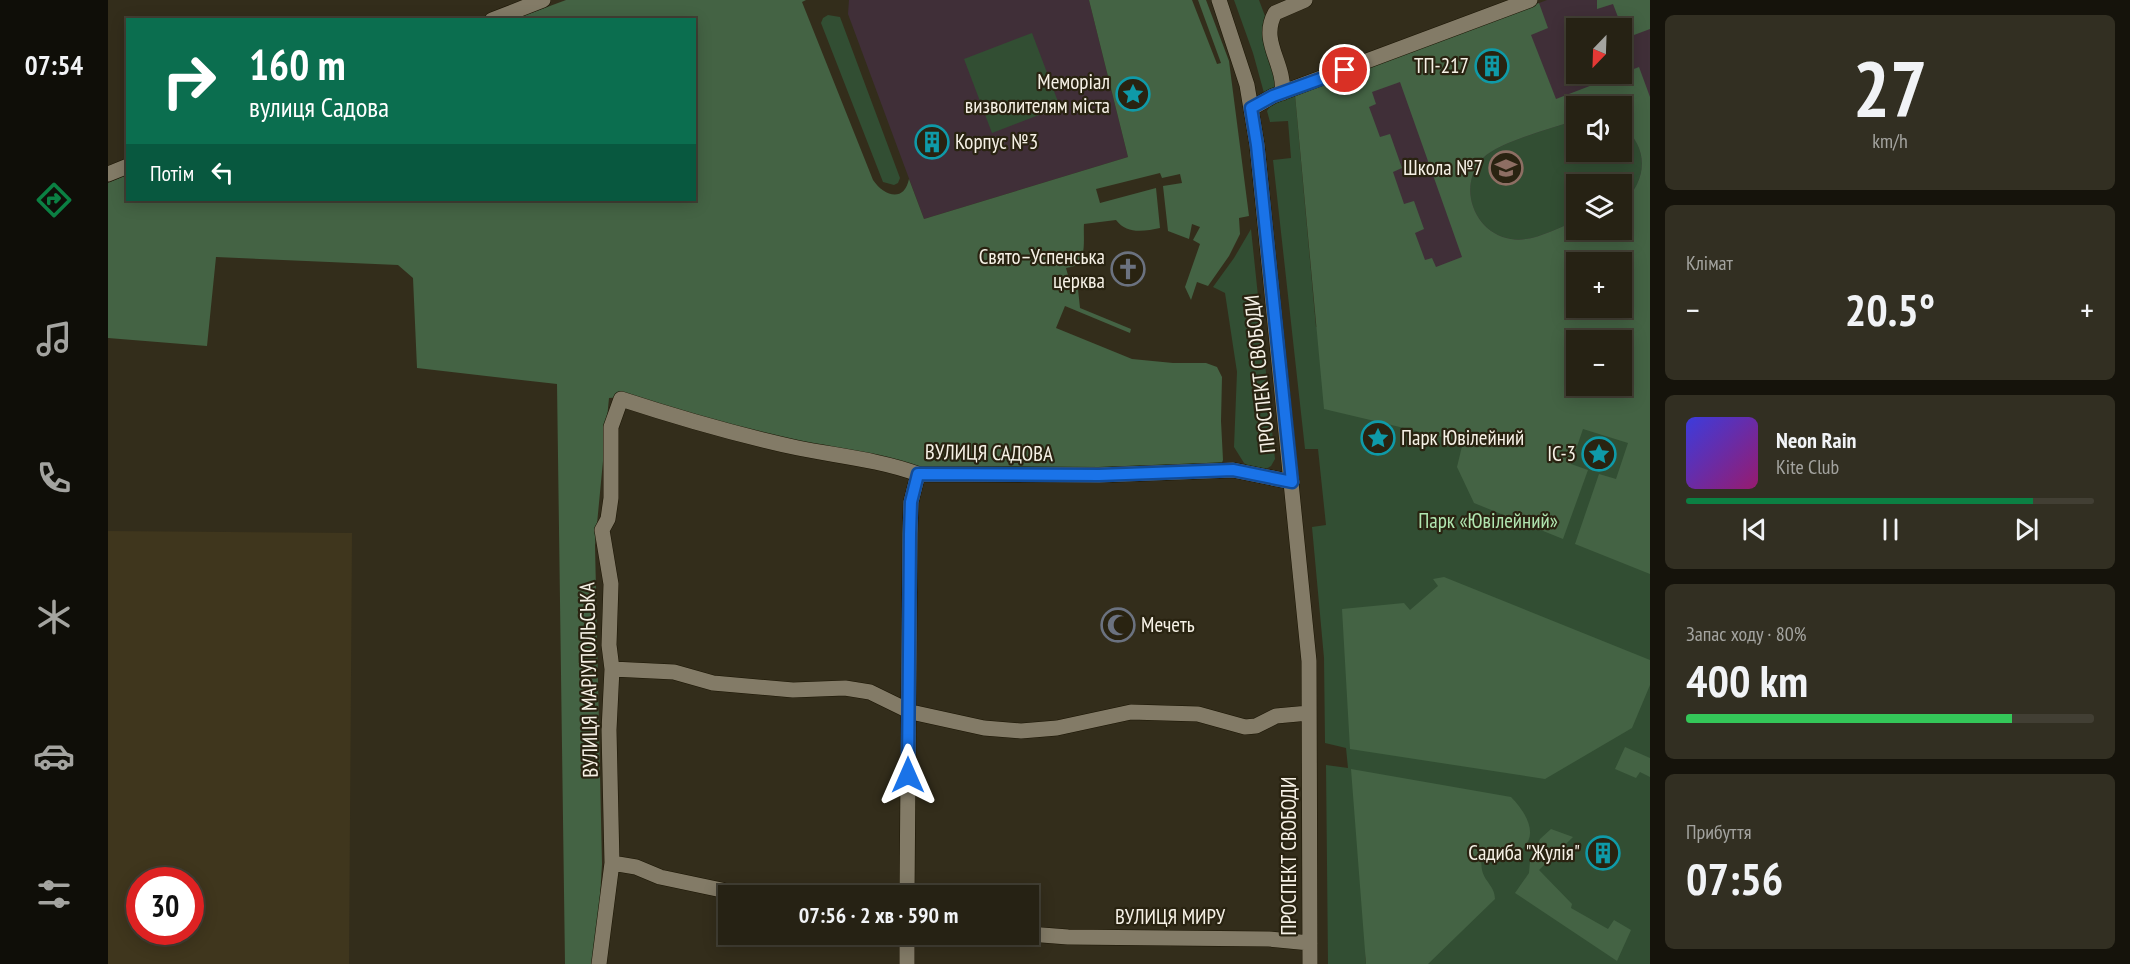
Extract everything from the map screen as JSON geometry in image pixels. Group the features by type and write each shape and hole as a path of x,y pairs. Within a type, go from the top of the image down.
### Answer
{"street":[{"path":"497,18 543,0"},
{"name":"ПРОСПЕКТ СВОБОДИ","path":"1219,0 1242,65 1257,145 1309,661 1310,964"},
{"path":"1282,93 1283,79 1268,31 1275,13 1305,0"},
{"path":"1251,108 1282,93 1530,0"},
{"path":"108,174 126,167"},
{"name":"ВУЛИЦЯ САДОВА","path":"621,399 664,413 775,442 897,467 918,474 1099,475 1233,470 1292,482"},
{"name":"ВУЛИЦЯ МАРІУПОЛЬСЬКА","path":"599,964 612,863 609,730 612,669 609,645 611,584 602,530 608,519 611,498 611,427 621,399"},
{"path":"907,885 910,534 911,502 918,474"},
{"path":"612,669 674,672 713,683 793,690 845,688 870,692 908,710 963,724 1021,731 1057,728 1131,712 1198,714 1245,727 1256,726 1276,717 1309,713"},
{"path":"612,863 636,867 660,877 718,889"},
{"name":"ВУЛИЦЯ МИРУ","path":"1039,935 1269,939 1310,943"},
{"path":"906,964 907,945"}],"shaded area":[{"path":"849,0 1089,0 1128,157 924,219 848,14"},
{"name":"Школа №7","path":"1547,0 1650,0 1650,241 1609,252 1566,252 1566,263 1418,303 1327,83"},
{"path":"108,531 352,533 349,964 108,964"}],"green space":[{"path":"566,0 806,0 802,2 873,180 888,193 898,194 903,192 909,179 924,219 1128,157 1089,0 1192,0 1217,64 1221,63 1198,0 1206,0 1229,61 1249,216 1239,218 1240,234 1229,256 1208,286 1197,282 1191,300 1185,287 1200,244 1193,240 1200,227 1192,224 1189,239 1168,231 1163,186 1182,183 1180,174 1162,178 1160,173 1096,189 1100,203 1156,188 1160,228 1131,230 1120,225 1116,220 1084,224 1082,258 1076,265 1066,268 1072,290 1078,289 1080,308 1131,329 1130,333 1065,306 1056,328 1132,359 1206,363 1217,367 1222,377 1223,460 1217,468 921,468 834,451 622,397 609,398 595,545 602,864 596,964 565,964 557,384 417,368 413,278 398,265 216,257 207,346 108,338 108,183 126,175 126,201 696,201 696,18 518,18"},
{"path":"1234,0 1259,0 1265,16 1263,31 1276,85 1264,93 1253,53"},
{"path":"1597,0 1650,0 1650,29 1632,36 1632,18 1618,18 1613,4 1597,9"},
{"path":"1539,3 1548,28 1531,35 1556,99 1595,84 1632,84 1632,70 1639,67 1650,97 1650,574 1575,544 1599,474 1616,479 1628,443 1583,429 1571,464 1588,470 1563,539 1474,503 1457,467 1463,442 1324,409 1295,95","holes":["1400,82 1462,257 1436,267 1432,258 1425,260 1415,233 1424,229 1414,201 1404,204 1393,172 1402,168 1390,134 1380,137 1369,107 1376,104 1372,92","1566,96 1632,96 1632,136 1637,144 1642,165 1632,192 1632,240 1566,240 1566,225 1536,237 1511,239 1487,228 1473,206 1470,194 1471,181 1475,169 1483,158 1501,146 1566,123"]},
{"path":"828,15 840,17 900,178 894,185 883,182 821,23"},
{"path":"1032,33 1060,107 992,133 964,59"},
{"name":"Парк «Ювілейний»","path":"1295,95 1316,327 1566,263 1566,318 1632,318 1632,252 1607,252 1650,241 1650,964 1367,964 1365,952 1366,964 1328,964 1326,765 1348,768 1346,748 1325,743 1324,658 1312,527 1326,525 1318,449 1305,449 1273,160 1291,158 1288,121 1270,122 1267,111 1272,104"},
{"path":"1566,123 1566,162 1632,162 1632,136 1641,154 1642,165 1636,185 1632,192 1632,174 1566,174 1566,225 1527,239 1511,239 1498,235 1487,228 1473,206 1470,194 1475,169 1483,158 1501,146"},
{"path":"1251,229 1275,459 1266,469 1251,468 1244,463 1234,447 1237,372 1225,293 1213,287"},
{"path":"1444,577 1650,660 1650,685 1632,728 1545,779 1350,749 1342,609 1404,603 1410,610 1438,586 1433,579"},
{"path":"1625,747 1650,758 1650,777 1640,772 1636,778 1615,769"},
{"path":"1351,769 1511,797 1527,818 1530,834 1523,848 1511,855 1491,855 1482,858 1482,871 1495,899 1428,964 1366,964"},
{"path":"1551,829 1573,837 1539,870 1572,904 1571,908 1608,929 1614,920 1631,930 1617,961 1515,893 1529,873 1530,861 1540,839"}],"place":[{"name":"ТП-217","path":"1492,66"},
{"name":"Меморіал визволителям міста","path":"1133,94"},
{"name":"Корпус №3","path":"932,142"},
{"name":"Школа №7","path":"1506,168"},
{"name":"Свято–Успенська церква","path":"1128,269"},
{"name":"Парк Ювілейний","path":"1378,438"},
{"name":"ІС-3","path":"1599,454"},
{"name":"Мечеть","path":"1118,625"},
{"name":"Садиба \"Жулія\"","path":"1603,853"}],"route":[{"path":"908,775 911,502 918,474 1099,475 1233,470 1292,482 1257,145 1251,108 1273,96 1345,70"}]}
